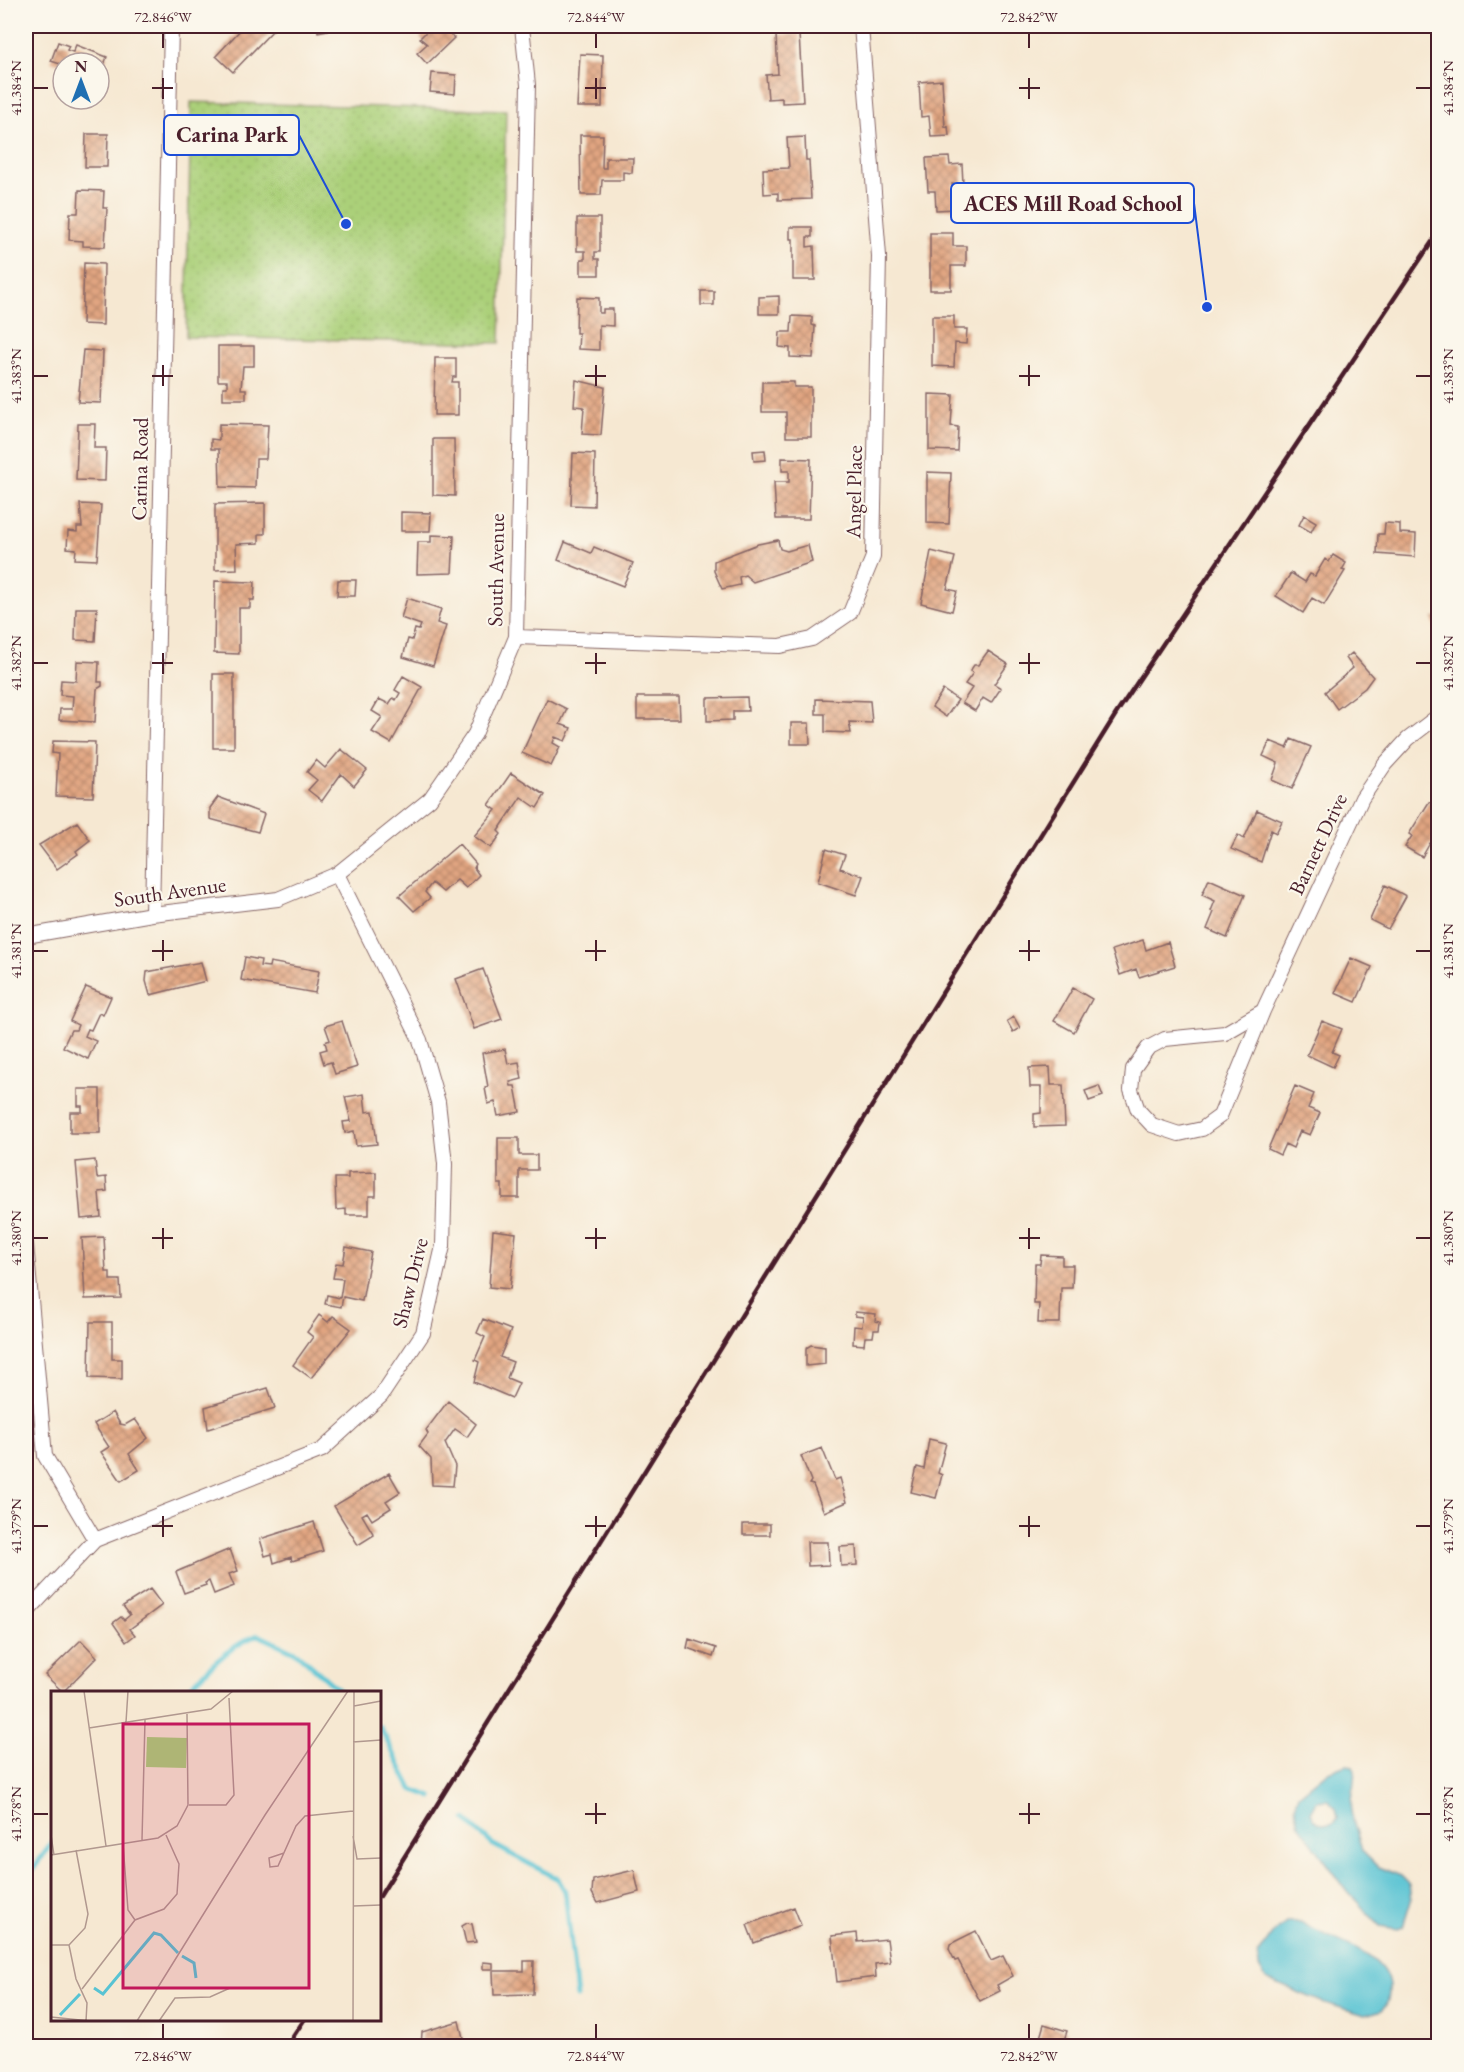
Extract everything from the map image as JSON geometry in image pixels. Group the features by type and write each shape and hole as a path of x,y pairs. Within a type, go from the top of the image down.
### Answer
{"street":[{"name":"Carina Road","path":"152,914 171,26"},
{"name":"South Avenue","path":"26,936 152,914 278,899 337,874 430,799 475,734 516,637 528,85 522,26"},
{"name":"Angel Place","path":"516,637 780,646 812,639 850,614 873,557 878,374 879,256 861,26"},
{"name":"Barnett Drive","path":"1263,1011 1225,1033 1165,1039 1148,1048 1133,1069 1131,1090 1138,1110 1152,1125 1179,1134 1202,1129 1220,1116 1263,1011 1362,798 1385,764 1408,739 1438,716"},
{"name":"Shaw Drive","path":"26,1613 95,1540 322,1450 381,1396 423,1333 443,1246 445,1164 438,1102 420,1040 337,874"},
{"path":"26,1244 45,1456 95,1540"}],"green space":[{"path":"191,102 506,110 500,343 186,337"}],"water":[{"path":"1346,1765 1353,1766 1355,1770 1351,1812 1362,1851 1378,1867 1401,1876 1409,1884 1411,1901 1403,1927 1398,1929 1380,1926 1348,1892 1299,1825 1295,1807 1299,1795 1326,1773","holes":["1328,1800 1336,1808 1338,1818 1334,1823 1326,1825 1315,1819 1311,1812 1317,1801"]},
{"path":"1289,1922 1301,1922 1354,1948 1379,1965 1386,1976 1389,1989 1386,2006 1382,2010 1365,2015 1322,2002 1266,1979 1259,1967 1258,1955 1274,1931"}],"building":[{"path":"244,26 277,26 233,72 216,56"},
{"path":"305,26 334,26 334,29 318,32 317,27 305,29"},
{"path":"428,26 456,26 449,33 454,38 427,64 417,53 427,44 420,38 430,28"},
{"path":"799,34 803,102 782,103 782,98 768,99 766,75 778,74 776,35"},
{"path":"58,42 69,46 67,50 70,51 55,51"},
{"path":"76,45 92,51 73,51"},
{"path":"580,54 603,55 602,107 577,107"},
{"path":"432,73 456,75 455,94 430,92"},
{"path":"942,80 945,127 948,126 949,136 931,137 929,116 921,117 919,82"},
{"path":"86,134 108,134 107,167 85,167"},
{"path":"580,135 603,135 602,168 606,168 606,158 633,158 632,173 623,172 623,180 602,180 601,195 581,195"},
{"path":"805,137 811,199 778,200 778,193 764,194 763,169 789,168 787,138"},
{"path":"949,157 950,165 962,164 963,184 952,184 956,209 936,210 935,191 928,191 926,158"},
{"path":"79,190 104,191 103,208 107,208 105,247 83,246 83,241 69,240 70,213 78,213"},
{"path":"577,218 600,218 600,252 595,252 595,259 599,259 599,275 581,275 581,259 585,259 585,251 577,251"},
{"path":"790,227 812,227 812,237 807,237 807,247 814,246 815,280 793,280 793,239 790,239"},
{"path":"930,233 953,233 953,246 966,246 966,266 951,266 951,290 930,290"},
{"path":"84,263 104,264 103,325 82,324"},
{"path":"701,291 714,291 714,305 701,305"},
{"path":"779,296 779,314 759,314 759,297"},
{"path":"577,297 599,298 599,313 603,313 603,309 613,309 613,326 599,325 599,350 578,349"},
{"path":"792,316 812,317 812,325 815,326 813,358 790,357 790,348 779,347 780,332 791,332"},
{"path":"932,316 954,316 954,329 967,329 966,344 955,343 954,367 932,366"},
{"path":"218,346 254,346 254,366 243,366 241,389 246,389 246,399 223,399 223,387 227,387 227,381 218,381"},
{"path":"83,350 103,351 101,403 78,402"},
{"path":"435,358 456,358 456,377 453,377 452,382 458,382 458,415 434,415"},
{"path":"576,380 605,387 601,435 582,434 584,407 574,406"},
{"path":"762,382 794,382 794,387 811,387 811,437 786,437 786,412 762,412"},
{"path":"929,394 953,395 951,426 958,427 957,451 929,450"},
{"path":"78,424 95,424 94,448 106,448 105,481 76,480"},
{"path":"219,424 268,425 266,459 256,459 255,488 220,487 219,449 211,449 211,439 219,440"},
{"path":"433,439 454,439 455,496 433,495"},
{"path":"765,450 766,460 754,461 753,451"},
{"path":"573,453 595,454 594,506 571,505"},
{"path":"782,458 811,459 809,519 776,519 774,482 789,482 789,471 782,471"},
{"path":"927,472 951,473 949,524 927,523"},
{"path":"265,503 265,534 259,534 259,543 236,544 237,569 215,570 215,504"},
{"path":"80,504 101,505 97,560 75,559 76,549 67,548 68,531 77,532 77,527 82,527"},
{"path":"401,512 431,513 430,531 401,531"},
{"path":"1304,515 1316,522 1311,532 1299,525"},
{"path":"1385,523 1400,524 1400,533 1416,534 1415,557 1377,554 1378,534 1384,534"},
{"path":"431,535 454,536 452,573 417,574 418,542 431,542"},
{"path":"778,540 780,549 787,551 808,545 812,562 753,582 745,575 739,577 740,585 722,589 714,571 714,561 758,544"},
{"path":"565,542 591,553 594,547 633,563 623,586 558,560"},
{"path":"931,551 955,557 947,589 957,591 952,611 921,603"},
{"path":"1333,555 1346,563 1342,570 1345,571 1324,605 1312,598 1303,613 1276,596 1291,573 1305,582 1310,574 1315,576 1325,559 1329,562"},
{"path":"338,580 356,580 355,596 337,596"},
{"path":"215,581 255,582 254,600 250,600 250,608 239,608 239,654 214,653"},
{"path":"407,598 441,609 437,623 446,626 433,666 403,657 408,639 412,640 415,629 419,630 421,625 401,618"},
{"path":"76,608 97,608 95,641 75,640"},
{"path":"1438,616 1438,639 1432,618"},
{"path":"988,651 1008,664 994,684 1001,688 991,703 983,698 975,711 962,703 972,688 965,684 973,673 970,671 974,665 978,665"},
{"path":"1352,653 1373,677 1365,688 1337,709 1325,692 1353,668 1346,658"},
{"path":"77,661 99,662 98,682 102,682 102,686 97,689 95,722 59,720 60,709 72,709 73,696 60,695 61,680 76,681"},
{"path":"213,674 234,674 234,748 213,748"},
{"path":"403,676 422,687 391,743 372,732 382,717 372,711 379,699 389,704 393,698 396,700 400,693 395,690"},
{"path":"943,690 958,700 946,717 932,707"},
{"path":"637,697 679,697 680,719 637,719"},
{"path":"747,697 748,711 733,711 733,720 707,721 707,698"},
{"path":"547,699 567,709 560,724 571,728 565,741 555,737 553,743 560,747 551,766 522,753"},
{"path":"816,699 870,701 872,723 849,722 851,733 825,732 825,714 816,714"},
{"path":"791,723 809,723 810,744 791,744"},
{"path":"1291,739 1311,747 1292,789 1272,780 1278,763 1263,756 1270,741 1287,748"},
{"path":"53,741 95,742 93,797 56,796 58,754 52,753"},
{"path":"341,749 367,770 354,786 341,774 322,801 308,790 317,780 307,772 316,760 325,768"},
{"path":"511,773 545,795 537,808 521,797 498,831 501,834 491,848 474,836 496,810 489,805"},
{"path":"218,797 264,814 258,832 210,819 210,808"},
{"path":"1429,802 1438,808 1438,849 1430,843 1422,857 1405,847 1412,836 1409,834"},
{"path":"1257,810 1282,821 1276,833 1271,830 1261,862 1231,849 1238,835 1244,839"},
{"path":"77,822 90,840 76,851 78,854 57,869 39,845"},
{"path":"459,844 476,864 474,868 479,875 466,888 457,880 443,892 432,883 425,892 430,898 414,911 399,896"},
{"path":"826,849 845,855 840,868 863,876 856,895 818,882"},
{"path":"1209,879 1245,895 1227,938 1207,929 1214,912 1211,911 1215,901 1202,895"},
{"path":"1385,885 1406,896 1388,929 1370,920"},
{"path":"1143,940 1146,950 1168,942 1175,966 1139,977 1136,969 1120,975 1112,950"},
{"path":"245,957 261,960 260,966 269,967 270,962 319,971 315,993 241,980"},
{"path":"1351,958 1372,967 1356,1002 1335,993"},
{"path":"201,962 206,981 150,995 146,981 147,972"},
{"path":"483,969 502,1019 474,1029 456,979"},
{"path":"86,987 111,997 103,1015 99,1013 91,1030 88,1029 85,1036 96,1041 88,1059 63,1047 71,1030 76,1030 78,1025 70,1021"},
{"path":"1073,988 1092,999 1074,1032 1054,1021"},
{"path":"1014,1017 1020,1028 1013,1032 1007,1021"},
{"path":"342,1021 357,1067 335,1074 331,1062 324,1064 320,1051 327,1049 325,1042 330,1040 325,1026"},
{"path":"1322,1021 1342,1029 1332,1052 1339,1055 1333,1067 1307,1055"},
{"path":"505,1049 508,1064 519,1062 522,1079 510,1082 511,1086 515,1086 520,1112 498,1116 495,1102 488,1104 485,1088 488,1087 482,1053"},
{"path":"1050,1067 1051,1085 1063,1085 1065,1126 1034,1127 1034,1114 1041,1113 1041,1087 1030,1087 1029,1068"},
{"path":"1099,1086 1103,1096 1089,1101 1085,1091"},
{"path":"1295,1086 1314,1094 1308,1108 1320,1113 1310,1135 1300,1131 1293,1148 1285,1144 1280,1155 1268,1149"},
{"path":"78,1089 100,1089 100,1133 70,1133 70,1112 82,1112 82,1106 78,1106"},
{"path":"364,1094 366,1112 373,1111 377,1144 356,1146 354,1131 345,1133 343,1122 351,1121 345,1097"},
{"path":"498,1138 519,1138 519,1155 537,1155 537,1170 519,1170 519,1198 502,1198 502,1184 498,1184"},
{"path":"95,1160 97,1178 106,1177 107,1191 99,1192 101,1217 81,1219 76,1162"},
{"path":"376,1172 376,1196 369,1196 369,1215 346,1215 346,1209 336,1210 335,1178 348,1178 348,1173"},
{"path":"493,1230 516,1233 510,1289 489,1287"},
{"path":"104,1237 106,1272 110,1272 110,1280 120,1280 121,1298 85,1299 82,1238"},
{"path":"346,1247 371,1252 362,1301 343,1297 341,1307 325,1304 327,1295 340,1298 343,1279 333,1278 336,1263 343,1264"},
{"path":"1041,1255 1062,1256 1062,1265 1073,1265 1072,1288 1061,1288 1060,1323 1038,1323 1039,1304 1034,1304 1035,1264 1040,1264"},
{"path":"855,1312 876,1314 875,1321 880,1322 879,1330 874,1330 873,1337 865,1337 864,1345 853,1344 854,1326 862,1327 863,1317 855,1316"},
{"path":"319,1315 328,1322 333,1316 351,1329 311,1378 293,1365 313,1337 307,1332"},
{"path":"483,1319 511,1330 500,1357 513,1362 507,1378 519,1383 512,1398 474,1382 479,1362 475,1360 485,1337 477,1333"},
{"path":"90,1322 112,1322 112,1359 122,1359 122,1379 89,1378"},
{"path":"811,1345 825,1347 825,1364 806,1366 806,1348"},
{"path":"268,1388 275,1408 208,1429 205,1407"},
{"path":"448,1401 476,1424 467,1437 455,1429 445,1443 455,1466 453,1486 432,1485 431,1459 419,1446 428,1434 426,1430"},
{"path":"113,1412 120,1424 125,1425 135,1419 148,1438 129,1454 139,1470 121,1481 101,1452 109,1447 94,1424"},
{"path":"929,1439 946,1443 938,1473 942,1475 936,1498 911,1492 917,1467 924,1469"},
{"path":"822,1448 835,1480 840,1478 847,1502 824,1512 813,1485 809,1484 811,1481 801,1456"},
{"path":"389,1473 400,1492 386,1501 391,1508 372,1520 367,1512 362,1515 374,1535 358,1545 334,1506"},
{"path":"314,1522 323,1551 292,1561 291,1557 274,1563 272,1554 265,1556 260,1539"},
{"path":"743,1524 770,1524 770,1535 743,1535"},
{"path":"807,1542 828,1542 829,1565 808,1566"},
{"path":"856,1546 857,1565 841,1566 840,1547"},
{"path":"230,1549 238,1571 229,1574 234,1586 214,1594 209,1581 205,1583 206,1585 184,1593 176,1572"},
{"path":"150,1589 162,1605 130,1629 135,1635 126,1642 113,1623 121,1617 124,1620 130,1615 123,1606"},
{"path":"689,1639 716,1648 713,1657 687,1648"},
{"path":"81,1640 97,1657 64,1691 45,1675"},
{"path":"634,1870 639,1892 598,1903 592,1893 593,1880"},
{"path":"794,1907 801,1925 754,1943 747,1925"},
{"path":"467,1923 472,1924 476,1942 466,1943 462,1926"},
{"path":"976,1931 991,1961 1003,1956 1013,1976 997,1985 1000,1991 980,2001 958,1960 955,1961 949,1949 950,1944"},
{"path":"857,1933 858,1942 887,1939 890,1962 875,1964 876,1977 837,1982 832,1936"},
{"path":"524,1961 534,1961 533,1994 494,1995 493,1971 524,1971"},
{"path":"483,1962 493,1963 493,1969 483,1969"},
{"path":"1438,1963 1438,1983 1434,1982"},
{"path":"459,2021 464,2042 452,2046 421,2046 422,2032"},
{"path":"1044,2024 1067,2031 1063,2044 1039,2041"},
{"path":"1403,2041 1417,2042 1417,2046 1402,2046"},
{"path":"1422,2042 1438,2042 1438,2046 1422,2046"}],"waterway":[{"path":"186,1691 228,1652 258,1635 297,1653 340,1691"},
{"path":"381,1729 412,1789 432,1797"},
{"path":"466,1820 492,1844 558,1879 565,1891 577,1997"},
{"path":"26,1879 51,1844"}],"railway":[{"path":"381,1894 1116,714 1438,233"},
{"path":"287,2046 303,2021"}],"place":[{"name":"Carina Park","path":"346,224"},
{"name":"ACES Mill Road School","path":"1207,307"}]}
